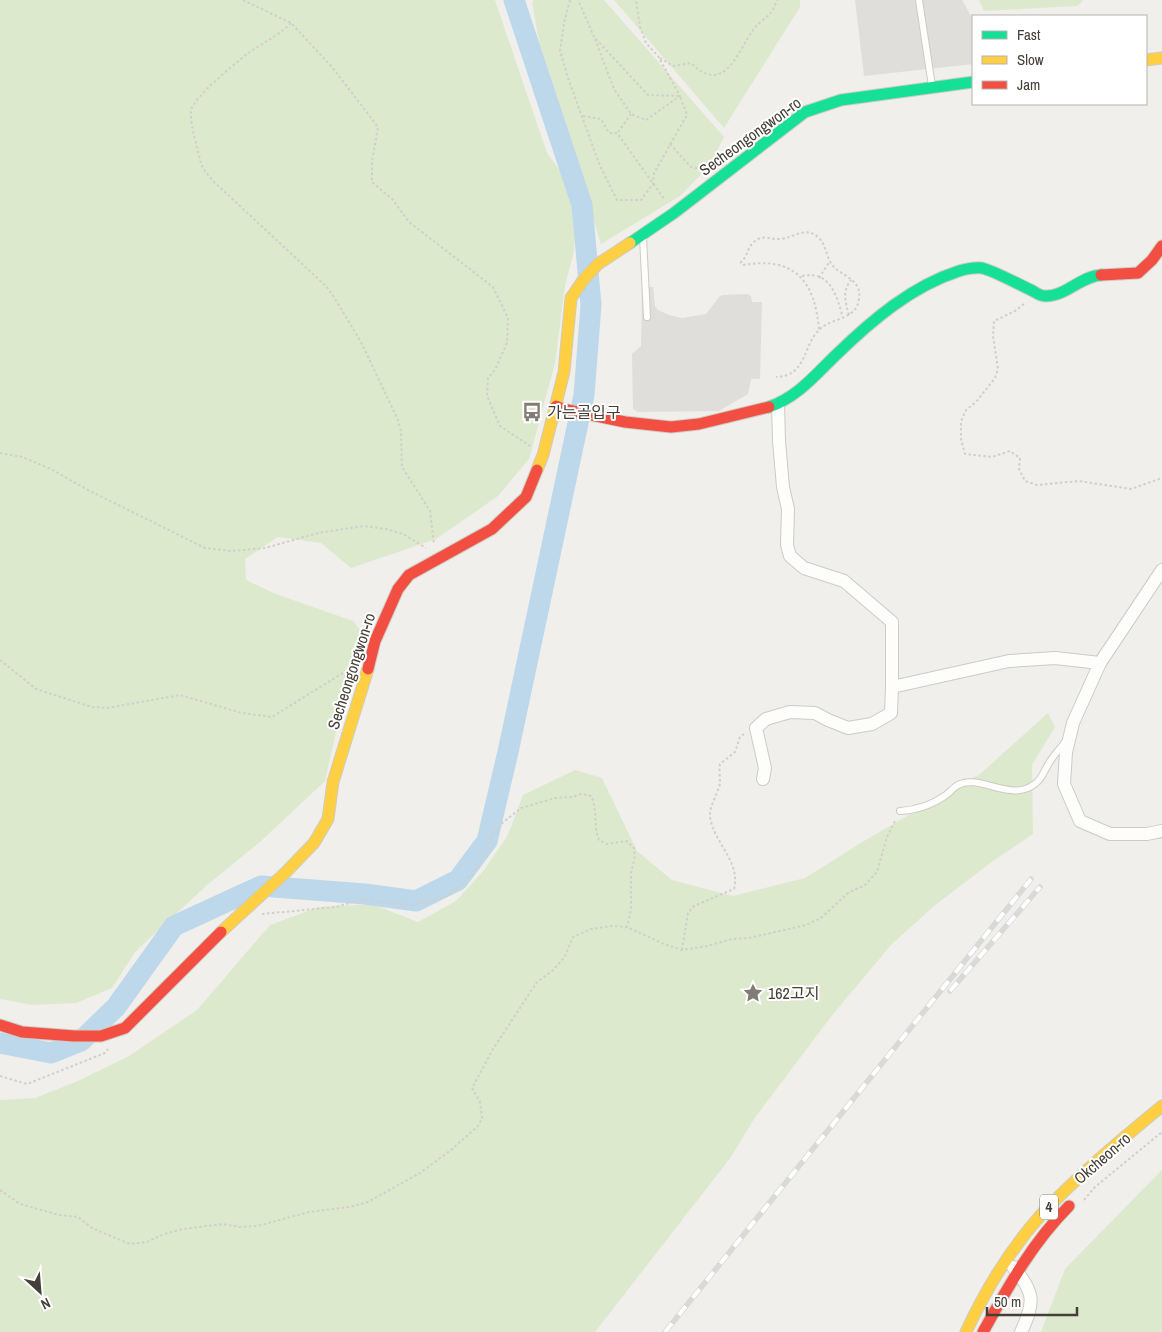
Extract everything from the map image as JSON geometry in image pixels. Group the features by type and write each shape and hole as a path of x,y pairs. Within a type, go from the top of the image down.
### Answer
{"street":[{"path":"1147,60 1162,58"},
{"name":"Secheongongwon-ro","path":"0,1025 22,1032 74,1036 101,1036 125,1028 314,843 328,819 333,782 360,698 375,641 398,589 409,575 492,529 526,497 560,407 572,298 584,279 598,264 674,213 805,112 842,100 972,82"},
{"path":"560,407 648,427 688,426 778,404 796,394 837,354 896,302 955,272 981,268 1044,296 1060,292 1088,277 1098,274 1138,273 1152,260 1162,246"},
{"path":"763,779 765,768 756,728 766,719 790,712 815,713 848,728 872,724 891,713 892,622 844,581 804,568 790,556 787,545 788,509 783,486 778,404"},
{"path":"1162,570 1100,663 1073,723 1066,752 1064,784 1080,821 1110,834 1147,834 1162,831"},
{"path":"892,687 1009,660 1055,658 1100,663"},
{"name":"Okcheon-ro","path":"966,1332 972,1317 1007,1260 1022,1238 1048,1208 1080,1177 1162,1106"},
{"name":"Okcheon-ro","path":"983,1332 1018,1272 1060,1214 1080,1196"},
{"path":"1007,1260 1025,1280 1031,1292 1032,1300 1027,1320 1021,1332"}],"lane":[{"path":"919,0 932,88"},
{"path":"643,233 647,317"},
{"path":"900,811 931,805 958,785 969,782 1020,791 1037,783 1050,761 1070,737"}],"path":[{"path":"243,0 291,23 332,67 378,127 372,161 372,182 392,200 409,222 493,287 508,318 507,343 495,370 488,378 487,396 500,426 543,455"},
{"path":"570,0 560,51 600,166 617,200 642,200 653,184 654,173 687,115 680,96 658,56"},
{"path":"578,0 614,88 631,114 646,120 680,96"},
{"path":"636,0 640,27 646,43 658,56 673,66 691,63 697,69 711,75 725,72 740,54 754,28 772,12 776,0"},
{"path":"291,23 281,32 242,58 193,104 192,118 201,164 213,181 326,286 351,324 398,420 401,432 402,467 430,511 435,559"},
{"path":"594,37 648,94 680,96"},
{"path":"617,133 631,114"},
{"path":"583,116 601,119 609,133 617,133"},
{"path":"617,133 668,204"},
{"path":"670,144 691,167 715,170 724,174"},
{"path":"740,263 744,260 753,242 759,238 767,236 783,239 799,232 806,232 814,234 820,239 834,267 852,279 859,290 858,304 849,315 822,326 812,339 803,362 792,372 782,377 776,377"},
{"path":"818,278 830,261"},
{"path":"743,265 776,264 800,276 807,286 816,307 818,330"},
{"path":"800,276 806,275 818,278 832,286 837,296 842,318"},
{"path":"849,315 845,293 852,279"},
{"path":"1025,303 1015,311 994,321 993,336 998,369 995,378 976,402 966,410 961,422 961,439 965,454 992,457 1010,450 1020,458 1019,469 1025,481 1037,485 1079,481 1131,489 1162,478"},
{"path":"0,453 22,457 51,468 86,489 205,548 231,551 265,548 318,533 364,526 386,529 402,534 426,548 435,559"},
{"path":"0,660 36,690 92,707 107,708 180,694 242,713 272,717 346,671 358,659"},
{"path":"682,950 688,913 694,906 734,889 736,879 732,863 718,838 710,816 720,784 720,764 735,752 740,737 749,730 756,728"},
{"path":"256,916 336,907 360,900 413,905 444,897 460,886 474,872 484,855 490,838 500,824 521,808 554,798 573,797 581,794 591,796 594,802 595,831 600,840 607,844 627,841 634,848 635,856 631,873 631,910 627,927"},
{"path":"0,1190 20,1204 59,1215 78,1217 92,1228 130,1244 147,1242 164,1234 183,1229 223,1224 239,1228 256,1226 309,1212 349,1207 368,1202 420,1173 451,1150 478,1126 482,1118 480,1102 472,1088 493,1049 537,982 552,971 564,958 573,937 591,929 612,926 627,927 682,950 806,925 821,918 848,893 865,885 876,872 887,837 900,811"},
{"path":"0,1076 27,1084 105,1053 110,1046"}],"green space":[{"path":"0,0 495,0 547,153 564,176 576,223 574,251 565,286 555,363 529,459 498,496 436,539 351,568 321,543 278,537 245,559 246,580 276,594 353,621 366,637 346,688 325,781 260,842 207,885 135,952 112,988 76,1003 32,1005 0,999"},
{"path":"534,0 604,0 724,137 710,165 680,196 601,244 539,42 532,2"},
{"path":"614,0 800,0 800,7 724,128"},
{"path":"979,0 1083,0 1078,6 984,11"},
{"path":"1048,713 1055,727 1032,765 1033,834 993,861 934,906 891,945 830,1018 754,1119 731,1157 595,1332 0,1332 0,1100 35,1098 78,1081 129,1056 197,1010 270,925 319,907 372,904 418,922 456,901 484,870 508,835 523,795 575,770 602,778 637,851 672,880 733,896 805,878 864,841 980,774"},
{"path":"1162,1170 1162,1332 1041,1332 1065,1269"}],"shaded area":[{"path":"855,0 962,0 972,17 972,64 864,76"},
{"path":"642,287 653,287 655,306 658,310 682,318 706,314 720,296 723,295 747,294 751,296 752,302 762,302 760,379 751,379 748,394 719,411 638,412 633,409 632,354 641,346"}],"waterway":[{"path":"0,1043 51,1053 81,1041 116,1007 174,926 261,886 365,894 416,901 458,880 487,841 508,752 584,395 591,305 582,205 514,0"}],"railway":[{"path":"665,1332 1031,879"},
{"path":"950,991 1040,887"}],"traffic: fast":[{"path":"630,243 674,213 805,112 841,100 972,82"},
{"path":"769,407 798,391 864,329 894,305 942,277 959,271 982,268 1039,295 1045,296 1059,293 1087,279 1101,275"}],"traffic: slow":[{"path":"1147,60 1162,58"},
{"path":"537,470 543,455 564,372 571,298 584,279 598,264 630,243"},
{"path":"221,932 285,873 314,843 328,819 333,782 368,669"},
{"path":"966,1332 981,1301 999,1271 1018,1243 1040,1216 1084,1173 1162,1106"}],"traffic: jam":[{"path":"1101,275 1138,273 1152,260 1162,246"},
{"path":"556,406 625,422 671,427 699,424 769,407"},
{"path":"368,669 375,641 398,589 409,575 492,529 526,497 537,470"},
{"path":"0,1025 22,1032 74,1036 101,1036 125,1028 221,932"},
{"path":"983,1332 1011,1282 1032,1250 1069,1206"}],"place":[{"name":"가는골입구","path":"532,412"},
{"name":"162고지","path":"753,993"}]}
